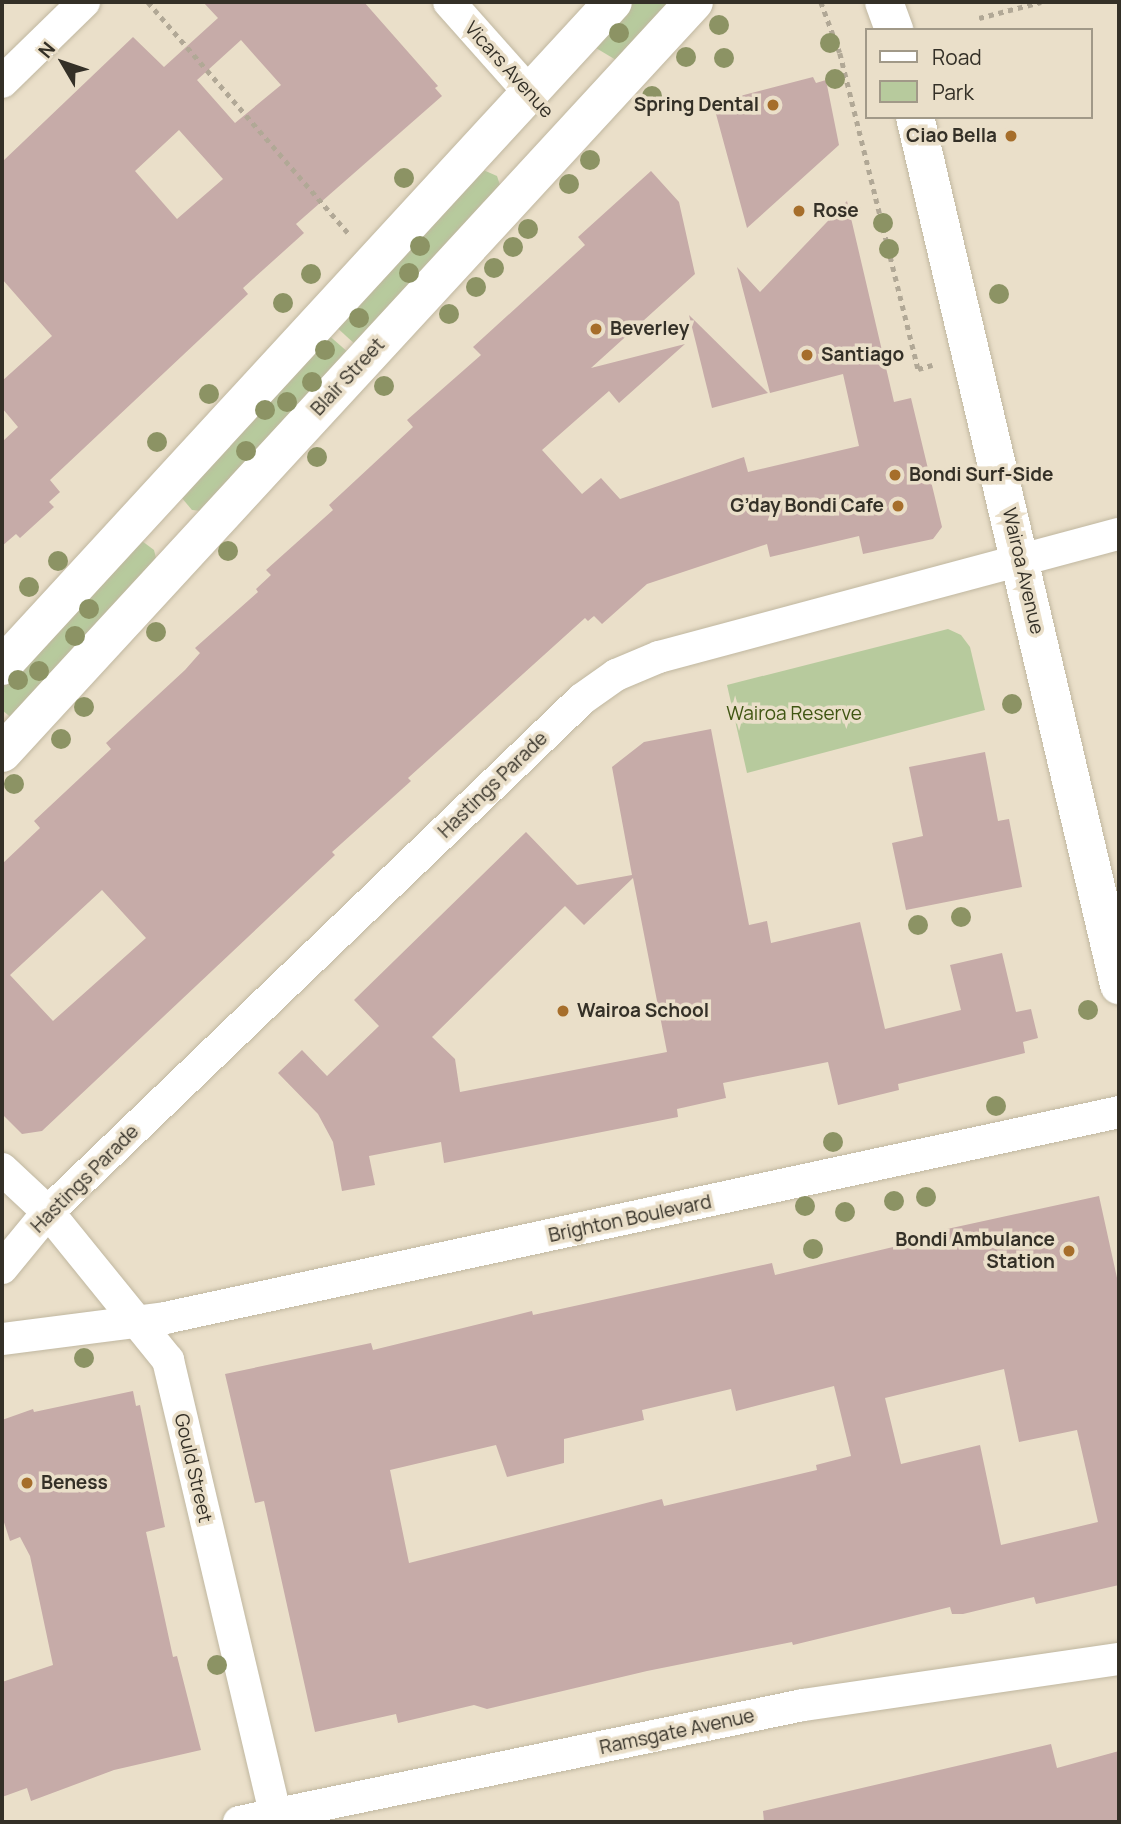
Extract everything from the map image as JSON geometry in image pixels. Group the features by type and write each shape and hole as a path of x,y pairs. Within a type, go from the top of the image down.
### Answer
{"street":[{"path":"2,82 85,2"},
{"name":"Vicars Avenue","path":"449,2 569,137"},
{"path":"2,666 613,2"},
{"name":"Blair Street","path":"2,753 694,2"},
{"path":"884,2 893,28"},
{"name":"Wairoa Avenue","path":"915,119 1119,985"},
{"path":"148,507 191,547"},
{"name":"Hastings Parade","path":"2,1268 48,1212 582,699 616,675 659,657 1119,534"},
{"name":"Brighton Boulevard","path":"140,1322 988,1144 1119,1112"},
{"name":"Gould Street","path":"2,1169 48,1212 140,1322 168,1360 276,1819"},
{"path":"2,1339 140,1322"},
{"name":"Ramsgate Avenue","path":"239,1822 276,1819 803,1705 1119,1659"}],"path":[{"path":"148,2 373,262"},
{"path":"821,2 840,53 918,369 972,356"},
{"path":"979,18 1041,2"}],"green space":[{"path":"626,2 675,2 616,60 596,48"},
{"path":"481,169 497,176 500,185 357,346 333,324"},
{"path":"325,332 350,354 201,511 192,510 181,497"},
{"path":"142,541 154,550 156,558 14,720 2,710 2,682"},
{"name":"Wairoa Reserve","path":"948,629 961,635 970,647 985,710 747,773 727,685"}],"building":[{"path":"203,2 364,2 438,86 435,88 442,96 296,224 304,233 243,288 248,294 50,480 60,492 49,502 54,507 20,538 16,534 2,546 2,442 18,427 2,408 2,381 52,336 2,279 2,162 133,37 164,67 218,18","holes":["241,40 281,85 235,123 197,80","179,130 223,179 177,219 135,171"]},
{"path":"813,77 816,83 826,80 839,145 747,228 713,103"},
{"path":"651,171 679,202 695,274 591,368 685,344 619,403 609,391 542,450 582,494 601,478 620,499 744,457 748,472 859,446 843,374 770,393 737,267 760,292 847,201 894,402 911,398 942,527 933,539 863,554 859,536 770,557 767,544 647,584 602,624 594,616 588,621 585,618 408,778 411,781 332,852 335,855 42,1131 22,1134 2,1114 2,864 40,828 34,821 111,749 106,743 185,670 200,653 195,648 258,592 256,589 271,575 266,570 333,510 329,505 413,427 407,420 481,355 473,347 585,245 578,237","holes":["102,890 146,938 53,1021 10,975"]},
{"path":"689,315 768,393 712,408"},
{"path":"711,729 749,925 767,921 771,943 860,922 885,1029 961,1010 950,965 1002,953 1016,1012 1031,1009 1038,1038 1023,1042 1025,1053 898,1084 899,1090 838,1105 828,1062 723,1083 726,1098 677,1109 678,1117 444,1163 441,1142 369,1156 375,1185 342,1191 333,1142 318,1114 278,1073 302,1050 327,1076 379,1026 354,1000 526,832 577,885 632,875 612,767 644,742","holes":["633,878 667,1052 460,1092 455,1059 432,1037 565,906 584,925"]},
{"path":"985,752 998,821 1009,819 1022,887 906,910 892,843 923,836 909,767"},
{"path":"1099,1196 1119,1287 1119,1585 1036,1604 1034,1597 963,1614 952,1614 950,1607 793,1645 792,1642 647,1671 487,1709 474,1705 398,1723 396,1714 315,1732 264,1501 255,1503 225,1374 371,1343 373,1350 532,1311 533,1315 772,1263 775,1275 948,1234 947,1229","holes":["1004,1369 1019,1442 1077,1430 1098,1522 1001,1545 980,1445 901,1464 885,1398","834,1386 851,1456 816,1465 817,1470 664,1506 662,1499 409,1563 390,1470 496,1445 507,1477 564,1463 564,1439 644,1420 642,1410 731,1389 736,1411"]},
{"path":"133,1391 136,1406 140,1405 165,1527 146,1532 173,1657 177,1656 201,1750 114,1770 31,1801 27,1788 2,1797 2,1682 53,1665 30,1556 20,1537 10,1541 2,1516 2,1420 33,1409 34,1412"},
{"path":"1051,1744 1057,1768 1119,1751 1119,1822 764,1822 763,1811"}],"place":[{"name":"Spring Dental","path":"773,105"},
{"name":"Ciao Bella","path":"1011,136"},
{"name":"Rose","path":"799,211"},
{"name":"Beverley","path":"596,329"},
{"name":"Santiago","path":"807,355"},
{"name":"Bondi Surf-Side","path":"895,475"},
{"name":"G’day Bondi Cafe","path":"898,506"},
{"name":"Wairoa School","path":"563,1011"},
{"name":"Bondi Ambulance Station","path":"1069,1251"},
{"name":"Beness","path":"27,1483"}]}
